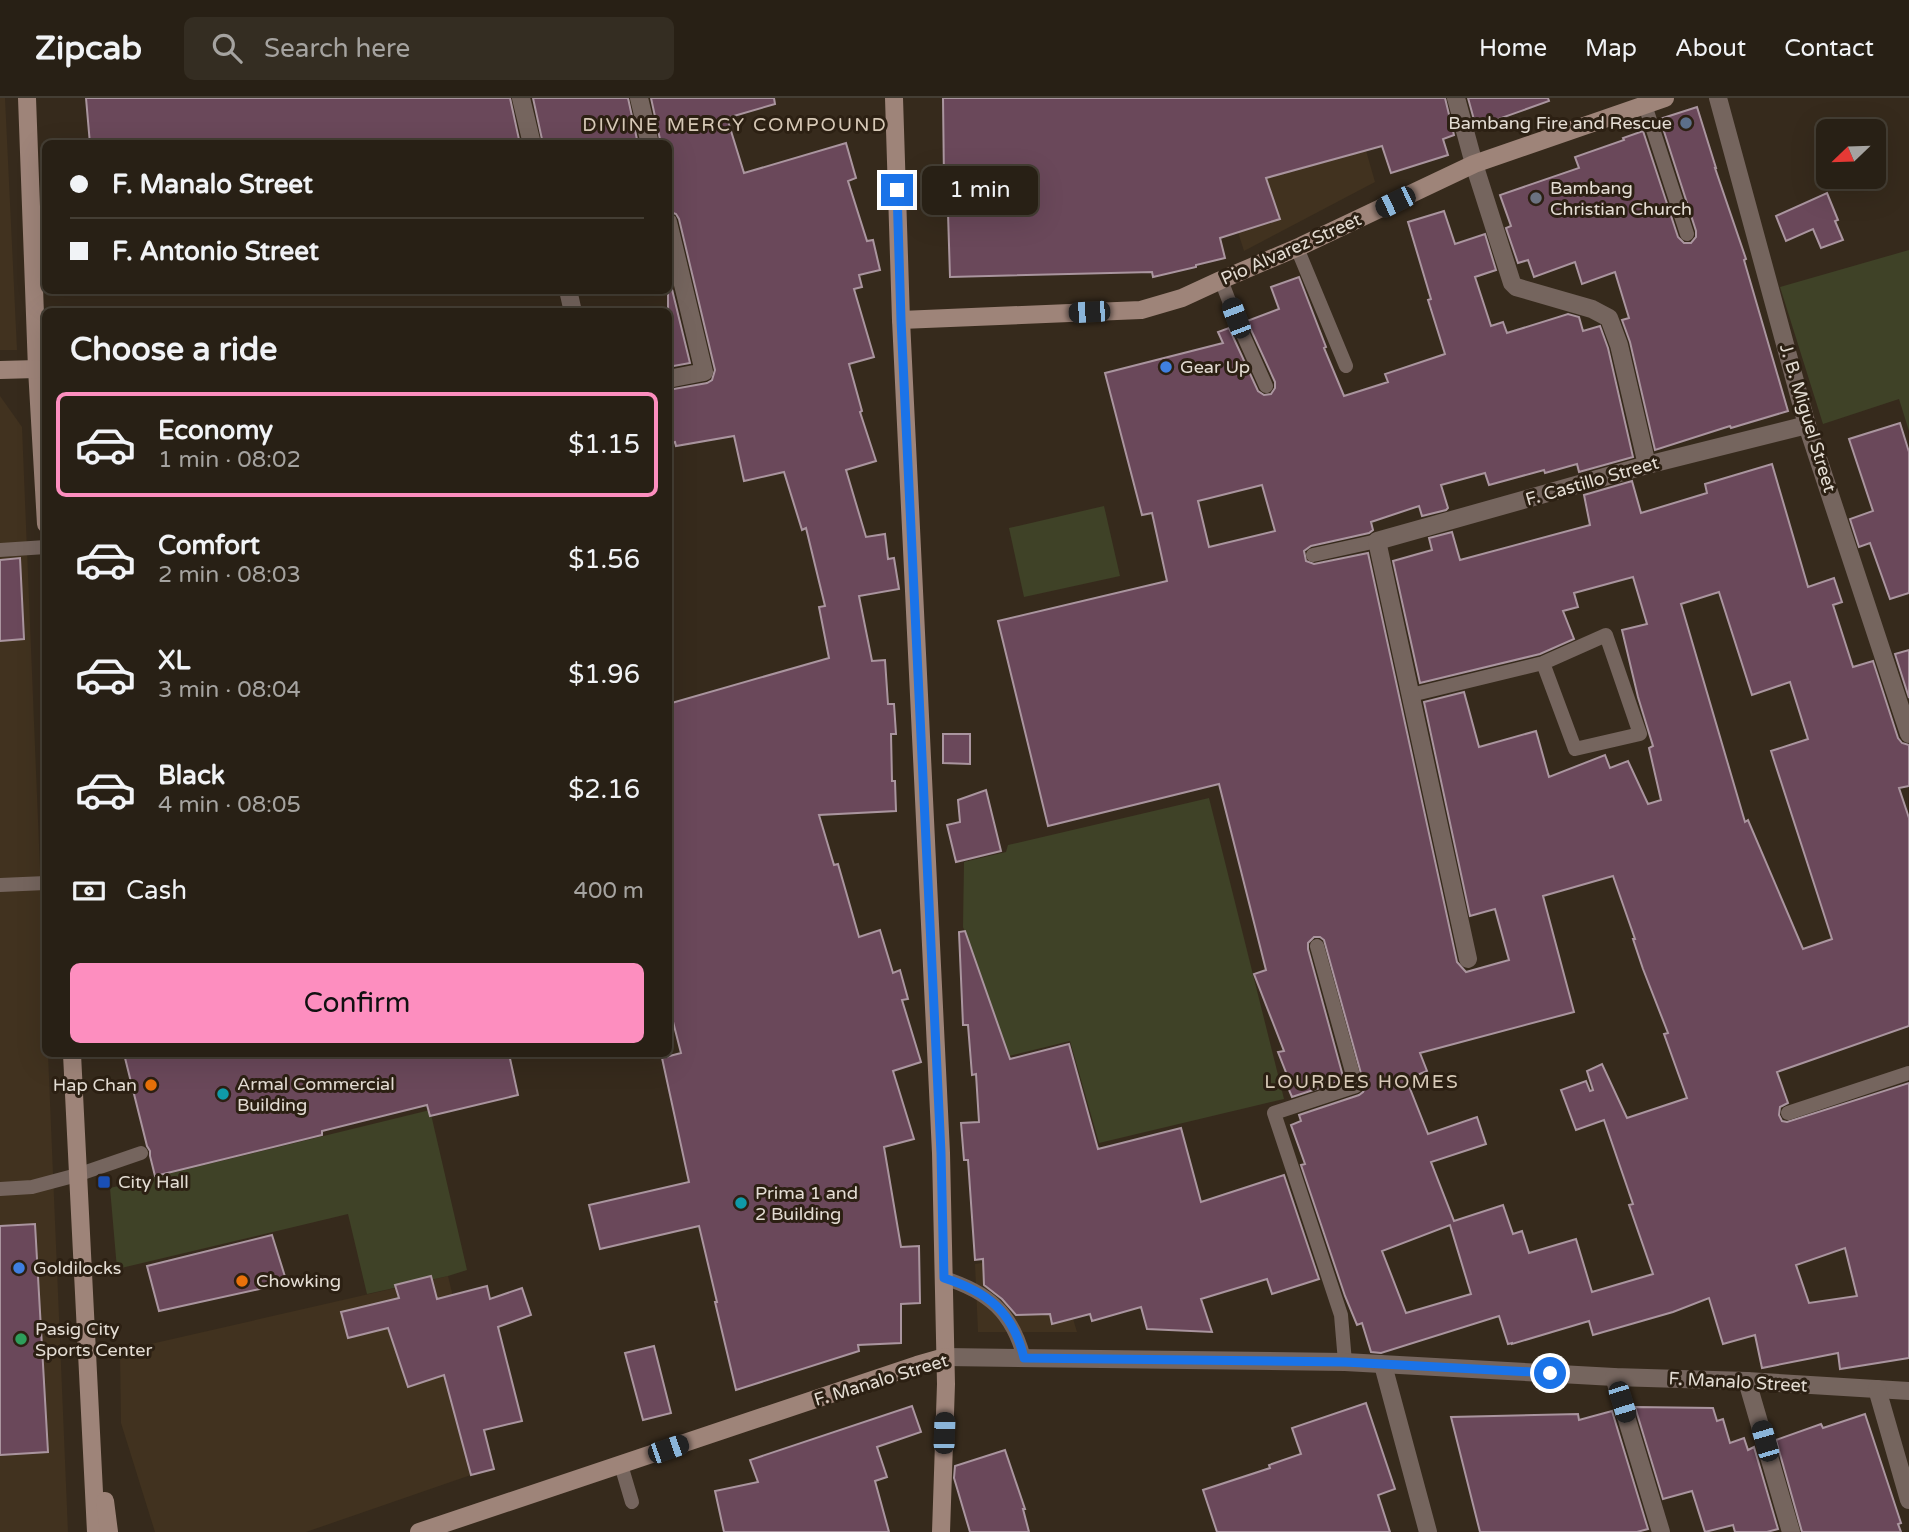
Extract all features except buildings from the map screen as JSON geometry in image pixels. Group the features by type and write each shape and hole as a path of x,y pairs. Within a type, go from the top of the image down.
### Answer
{"street":[{"path":"27,98 42,455"},
{"path":"521,98 531,140"},
{"path":"639,98 649,140"},
{"path":"894,98 901,320 940,1139 945,1357 941,1532"},
{"path":"1456,98 1512,283 1592,309 1609,318 1619,345 1647,465"},
{"name":"Pio Alvarez Street","path":"901,320 1141,310 1182,298 1297,248 1474,164 1665,98"},
{"name":"J. B. Miguel Street","path":"1718,98 1807,425 1909,734"},
{"path":"672,239 704,372 672,378"},
{"path":"0,370 37,369"},
{"name":"F. Castillo Street","path":"1377,541 1647,465 1807,425"},
{"path":"1377,541 1468,959"},
{"path":"72,1057 96,1532"},
{"name":"F. Manalo Street","path":"419,1532 945,1357 1345,1362 1909,1391"},
{"path":"1383,1365 1428,1532"},
{"path":"1614,1377 1661,1532"},
{"path":"1747,1381 1791,1532"},
{"path":"1877,1389 1909,1500"},
{"path":"93,1455 103,1480 109,1532"}],"lane":[{"path":"1645,105 1687,234"},
{"path":"1297,248 1346,366"},
{"path":"1221,280 1266,386"},
{"name":"F. Castillo Street","path":"1313,555 1377,541"},
{"path":"0,550 42,547"},
{"path":"1410,695 1543,663 1606,635 1640,734 1575,749 1543,663"},
{"path":"0,885 42,883"},
{"path":"1317,946 1356,1086 1274,1113 1341,1315 1345,1362"},
{"path":"1788,1113 1909,1073"},
{"path":"0,1189 32,1186 77,1175 141,1153"},
{"path":"944,1278 968,1286 994,1302 1020,1339 1024,1358"},
{"path":"621,1465 632,1502"}],"shaded area":[{"path":"0,98 5,98 17,350 0,350"},
{"path":"1351,98 1375,182 1244,251 1217,166"},
{"path":"0,396 22,427 42,918 42,1057 48,1057 68,1532 0,1532"},
{"path":"1053,1252 1077,1332 978,1332 975,1264"},
{"path":"448,1276 494,1467 306,1532 155,1532 121,1423 120,1351"}],"green space":[{"path":"1909,250 1909,431 1899,399 1823,424 1780,287"},
{"path":"1104,506 1120,576 1024,597 1009,528"},
{"path":"1209,798 1284,1099 1099,1143 1070,1041 1009,1056 963,927 964,862 1006,852 1008,845"},
{"path":"430,1110 467,1270 367,1294 348,1214 117,1269 110,1188"}],"place":[{"name":"Bambang Fire and Rescue","path":"1686,123"},
{"name":"Bambang Christian Church","path":"1536,198"},
{"name":"Gear Up","path":"1166,367"},
{"name":"Hap Chan","path":"151,1085"},
{"name":"Armal Commercial Building","path":"223,1094"},
{"name":"City Hall","path":"104,1182"},
{"name":"Prima 1 and 2 Building","path":"741,1203"},
{"name":"Goldilocks","path":"19,1268"},
{"name":"Chowking","path":"242,1281"},
{"name":"Pasig City Sports Center","path":"21,1339"}],"district":[{"name":"DIVINE MERCY COMPOUND","path":"735,125"},
{"name":"LOURDES HOMES","path":"1362,1082"}],"route":[{"path":"897,190 941,1153 944,1278 968,1286 994,1302 1020,1339 1024,1358 1345,1362 1550,1373"}]}
